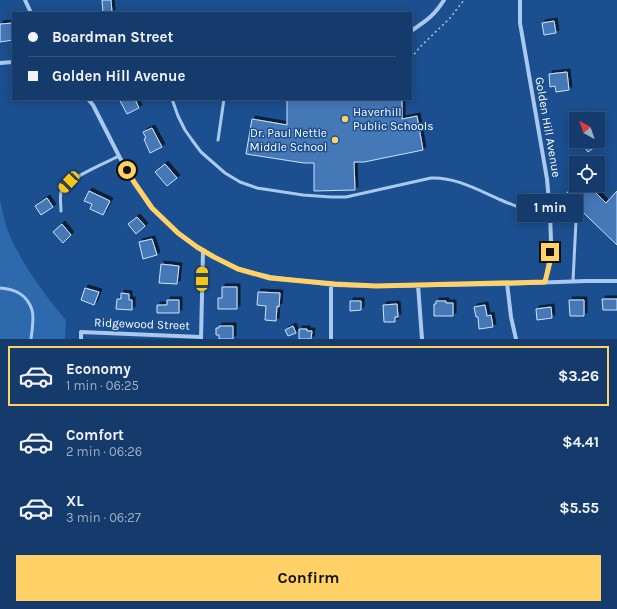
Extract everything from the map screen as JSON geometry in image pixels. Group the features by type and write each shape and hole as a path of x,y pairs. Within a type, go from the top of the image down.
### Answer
{"street":[{"path":"25,0 31,12"},
{"path":"412,30 427,21 444,0"},
{"name":"Golden Hill Avenue","path":"520,0 520,23 547,179 551,241 550,262 545,282"},
{"path":"0,62 12,62"},
{"path":"89,100 93,105 134,182 152,208 178,233 214,257 238,269 270,278 331,284 376,286 617,281"},
{"path":"201,338 203,250"},
{"path":"331,284 331,339"},
{"path":"506,284 516,339"},
{"path":"418,285 422,339"},
{"name":"Ridgewood Street","path":"81,339 81,332 201,338"}],"lane":[{"path":"172,100 185,130 201,152 226,173 240,182 257,188 331,198 346,197 431,178 450,179 465,184 526,211 550,219"},
{"path":"218,140 224,100"},
{"path":"61,211 60,196 62,188 69,182 119,156"},
{"path":"573,281 576,221"},
{"path":"0,288 10,288 26,298 32,311 31,339"}],"path":[{"path":"412,57 450,18 464,0"}],"shaded area":[{"path":"0,200 8,232 22,259 42,290 66,320 65,339 0,339"}],"building":[{"path":"102,0 111,0 112,12 103,12"},
{"path":"554,21 556,33 544,35 542,23"},
{"path":"12,23 12,40 0,42 0,24"},
{"path":"567,72 569,90 556,92 555,86 550,87 549,74"},
{"path":"120,100 135,100 139,108 127,114"},
{"name":"Dr. Paul Nettle Middle School","path":"287,100 402,100 402,119 417,116 423,150 364,162 354,162 355,190 314,191 314,163 304,163 246,154 252,119 287,125"},
{"path":"152,128 162,147 150,153 144,139 146,138 143,132"},
{"path":"585,148 594,148 588,152"},
{"path":"165,164 177,178 167,186 155,172"},
{"path":"89,191 110,201 103,215 90,209 92,204 84,201"},
{"path":"569,191 569,192 595,192 606,203 617,191 617,245 565,195"},
{"path":"47,198 53,207 41,215 35,206"},
{"path":"137,217 145,226 136,234 128,224"},
{"path":"62,224 71,235 63,243 53,232"},
{"path":"152,239 157,255 143,259 139,242"},
{"path":"161,264 179,266 177,284 159,283"},
{"path":"222,287 237,287 237,309 218,309 218,298 222,298"},
{"path":"85,288 99,292 94,305 81,300"},
{"path":"258,292 280,293 276,321 265,320 266,306 257,305"},
{"path":"121,293 129,294 129,300 132,300 132,310 116,309 117,299 121,299"},
{"path":"602,299 617,299 617,310 603,310"},
{"path":"167,300 179,300 179,313 157,313 157,305 167,305"},
{"path":"569,300 584,300 584,316 570,316"},
{"path":"350,301 361,301 361,310 350,311"},
{"path":"436,301 453,303 453,316 434,316 434,304 436,304"},
{"path":"397,304 398,317 395,317 395,322 384,322 383,305"},
{"path":"485,305 487,316 491,315 493,327 479,329 478,317 476,317 474,307"},
{"path":"551,307 552,318 537,320 536,309"},
{"path":"219,326 233,326 233,339 219,339 219,335 216,335 216,328 219,328"},
{"path":"293,326 296,333 288,336 285,330"},
{"path":"299,329 307,329 307,331 312,331 311,339 299,339"}],"place":[{"name":"Haverhill Public Schools","path":"345,119"},
{"name":"Dr. Paul Nettle Middle School","path":"335,140"}],"route":[{"path":"127,170 152,208 178,233 197,247 238,269 270,278 331,284 376,286 545,282 550,262 550,252"}]}
